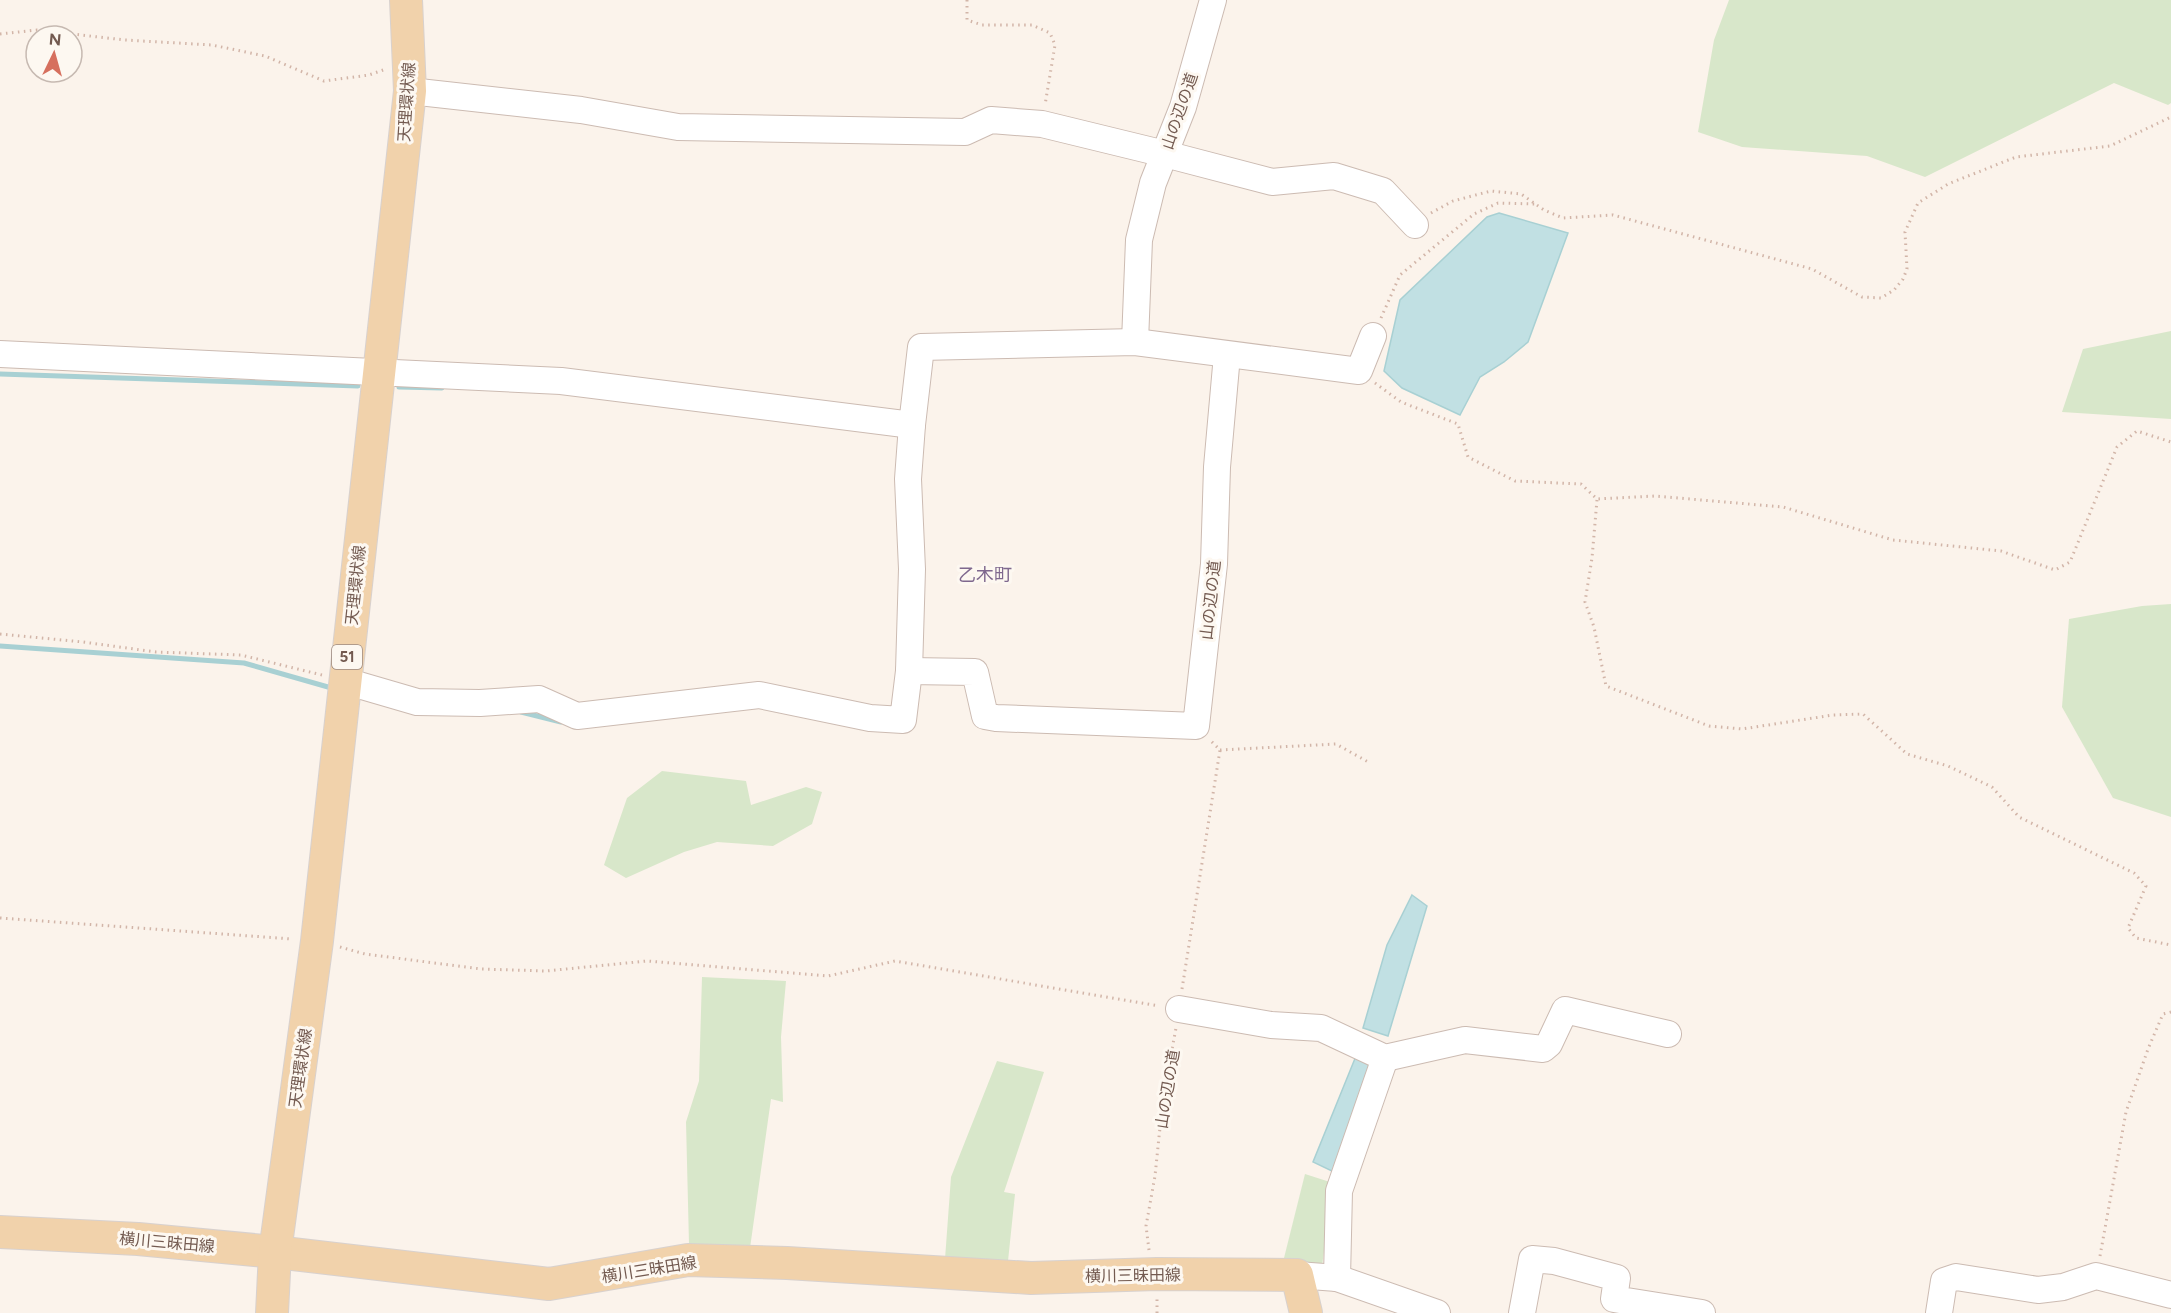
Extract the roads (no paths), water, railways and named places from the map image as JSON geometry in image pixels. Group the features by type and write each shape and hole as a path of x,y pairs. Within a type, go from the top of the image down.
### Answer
{"main road":[{"name":"天理環状線","path":"272,1313 275,1252 317,941 410,91 406,0"},
{"name":"横川三昧田線","path":"0,1232 138,1239 275,1252 549,1284 688,1260 787,1263 1031,1278 1157,1274 1297,1275"},
{"path":"1297,1275 1306,1313"}],"street":[{"name":"山の辺の道","path":"1135,342 1139,240 1153,183 1183,107 1213,0"},
{"path":"410,91 581,110 678,127 965,132 991,120 1042,124 1272,182 1334,176 1383,192 1415,225"},
{"path":"345,681 417,702 480,704 539,699 577,716 759,695 870,718 903,720 909,671 912,569 908,478 921,347 1135,342 1359,371 1372,336"},
{"path":"0,354 561,381 912,425"},
{"name":"山の辺の道","path":"909,671 975,672 985,716 1196,726 1214,564 1217,467 1227,355"},
{"path":"1179,1009 1271,1025 1321,1029 1385,1058 1465,1041 1543,1049 1550,1044 1565,1010 1668,1034"},
{"path":"1337,1278 1339,1191 1385,1058"},
{"path":"1522,1313 1532,1259 1554,1262 1617,1278 1614,1299 1702,1313"},
{"path":"1297,1275 1337,1278 1437,1313"},
{"path":"1939,1313 1944,1281 1956,1277 2038,1290 2064,1287 2096,1276 2171,1295"}],"water":[{"path":"1499,213 1568,233 1528,342 1504,362 1480,377 1460,415 1402,388 1384,371 1400,300 1487,217"},
{"path":"1412,895 1427,906 1388,1036 1363,1028 1387,945"},
{"path":"1356,1056 1372,1064 1336,1173 1313,1162"}],"waterway":[{"path":"0,374 358,386"},
{"path":"399,387 442,388"},
{"path":"0,646 244,663 335,689"},
{"path":"521,712 561,722"}],"district":[{"name":"乙木町","path":"985,575"}]}
